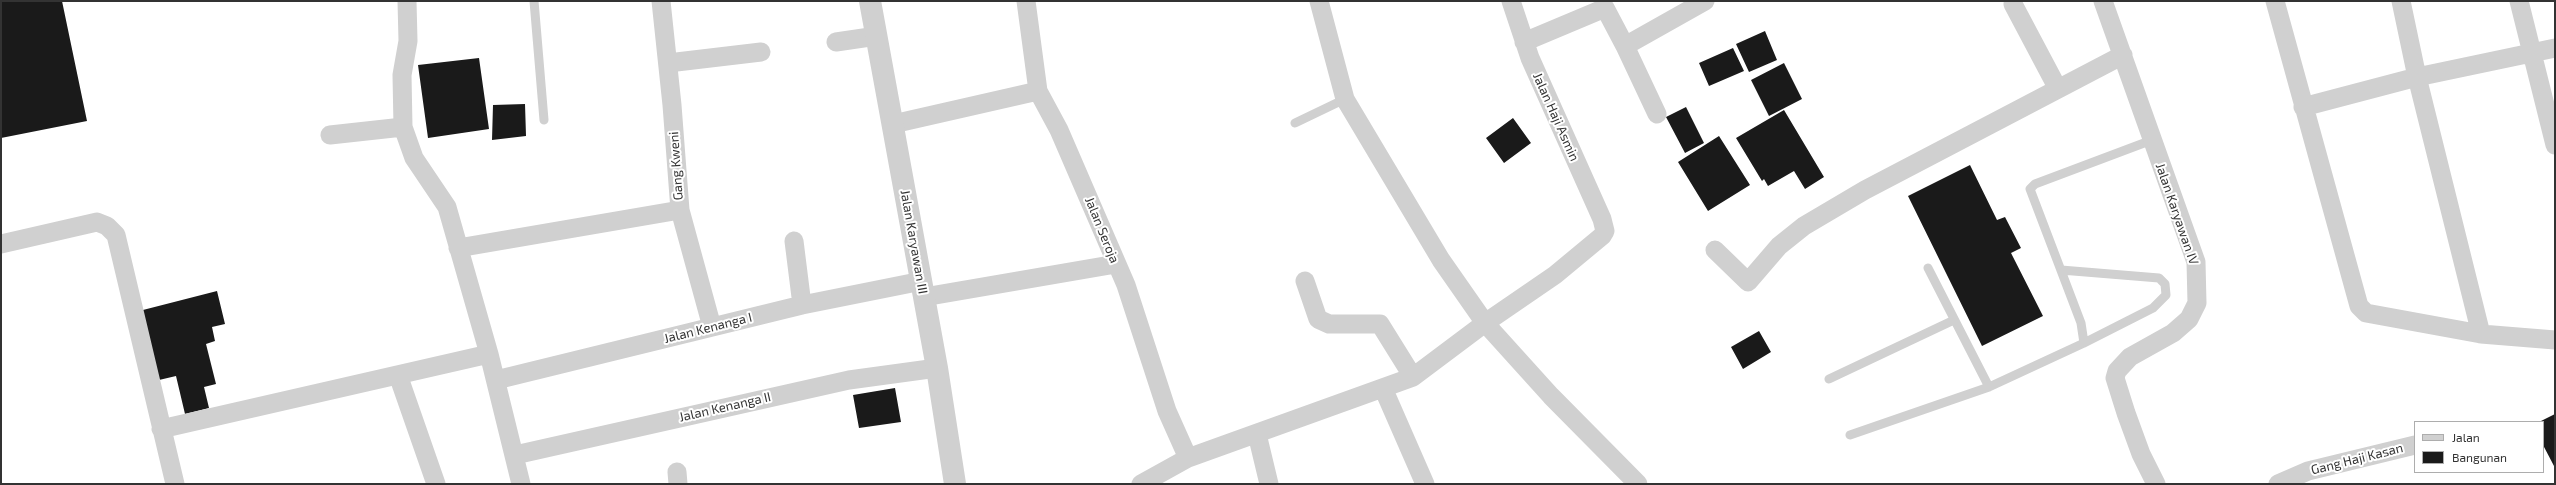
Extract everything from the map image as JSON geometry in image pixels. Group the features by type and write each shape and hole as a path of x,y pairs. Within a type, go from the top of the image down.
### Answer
{"street":[{"path":"407,1 408,41 402,75 403,128 414,158 447,207 496,380 521,484"},
{"name":"Gang Kweni","path":"661,1 668,63 680,210 712,327"},
{"name":"Jalan Karyawan III","path":"870,1 938,368 954,484"},
{"name":"Jalan Seroja","path":"1026,1 1038,91 1059,130 1126,285 1167,411 1188,458"},
{"path":"1319,1 1345,99 1441,260 1485,323 1551,396 1638,484"},
{"name":"Jalan Haji Asmin","path":"1485,323 1555,275 1598,241 1605,230 1602,219 1524,42 1511,1"},
{"path":"1625,46 1705,1"},
{"name":"Jalan Karyawan IV","path":"2104,1 2196,262 2197,303 2189,319 2173,333 2130,357 2116,371 2116,378 2126,413 2141,454 2156,484"},
{"path":"2275,1 2359,306 2366,313 2481,334 2555,340"},
{"path":"2401,1 2418,77 2481,334"},
{"path":"2519,1 2555,145"},
{"path":"2012,4 2058,89"},
{"path":"1524,42 1605,8 1625,46 1657,114"},
{"path":"836,42 877,36"},
{"path":"2303,107 2418,77 2555,48"},
{"path":"668,63 761,52"},
{"path":"1715,250 1748,282 1779,246 1804,226 1865,190 2122,54"},
{"path":"893,124 1038,91"},
{"path":"330,135 403,128"},
{"path":"458,248 680,210"},
{"path":"1,244 97,222 107,226 116,235 175,484"},
{"path":"794,242 802,305"},
{"name":"Jalan Kenanga I","path":"496,380 802,305 1116,264"},
{"path":"1305,281 1318,319 1329,324 1380,324 1413,377"},
{"path":"1141,484 1188,458 1413,377 1485,323"},
{"path":"161,429 489,354"},
{"name":"Jalan Kenanga II","path":"515,455 849,380 938,368"},
{"path":"398,375 436,484"},
{"path":"1383,388 1425,484"},
{"path":"1257,434 1269,484"},
{"name":"Gang Haji Kasan","path":"2278,484 2308,471 2414,445"}],"lane":[{"path":"534,1 544,120"},
{"path":"1295,123 1345,99"},
{"path":"2084,343 2081,323 2030,189 2035,184 2152,140"},
{"path":"1928,268 1989,387"},
{"path":"1850,435 1989,387 2084,343 2153,308 2166,295 2165,284 2158,278 2061,270"},
{"path":"1829,379 1954,320"}],"building":[{"path":"1,1 62,1 87,121 1,138"},
{"path":"1765,31 1777,60 1749,72 1736,44"},
{"path":"1733,48 1744,71 1709,86 1699,63"},
{"path":"479,58 489,129 428,138 418,65"},
{"path":"1784,63 1802,99 1769,116 1751,80"},
{"path":"525,104 526,136 492,140 493,105"},
{"path":"1686,107 1704,143 1685,153 1666,117"},
{"path":"1784,110 1824,177 1805,189 1794,171 1768,186 1764,179 1762,181 1736,138"},
{"path":"1513,118 1531,143 1504,163 1486,138"},
{"path":"1719,136 1750,185 1708,211 1678,162"},
{"path":"1970,165 1997,220 2005,217 2021,248 2011,253 2043,316 1982,346 1908,196"},
{"path":"217,291 225,324 212,327 215,341 206,344 216,384 204,387 209,408 185,414 176,376 159,380 139,311"},
{"path":"1759,331 1771,352 1743,369 1731,347"},
{"path":"895,388 901,422 859,428 853,395"},
{"path":"2555,414 2554,466 2544,447 2544,421 2541,421"}]}
